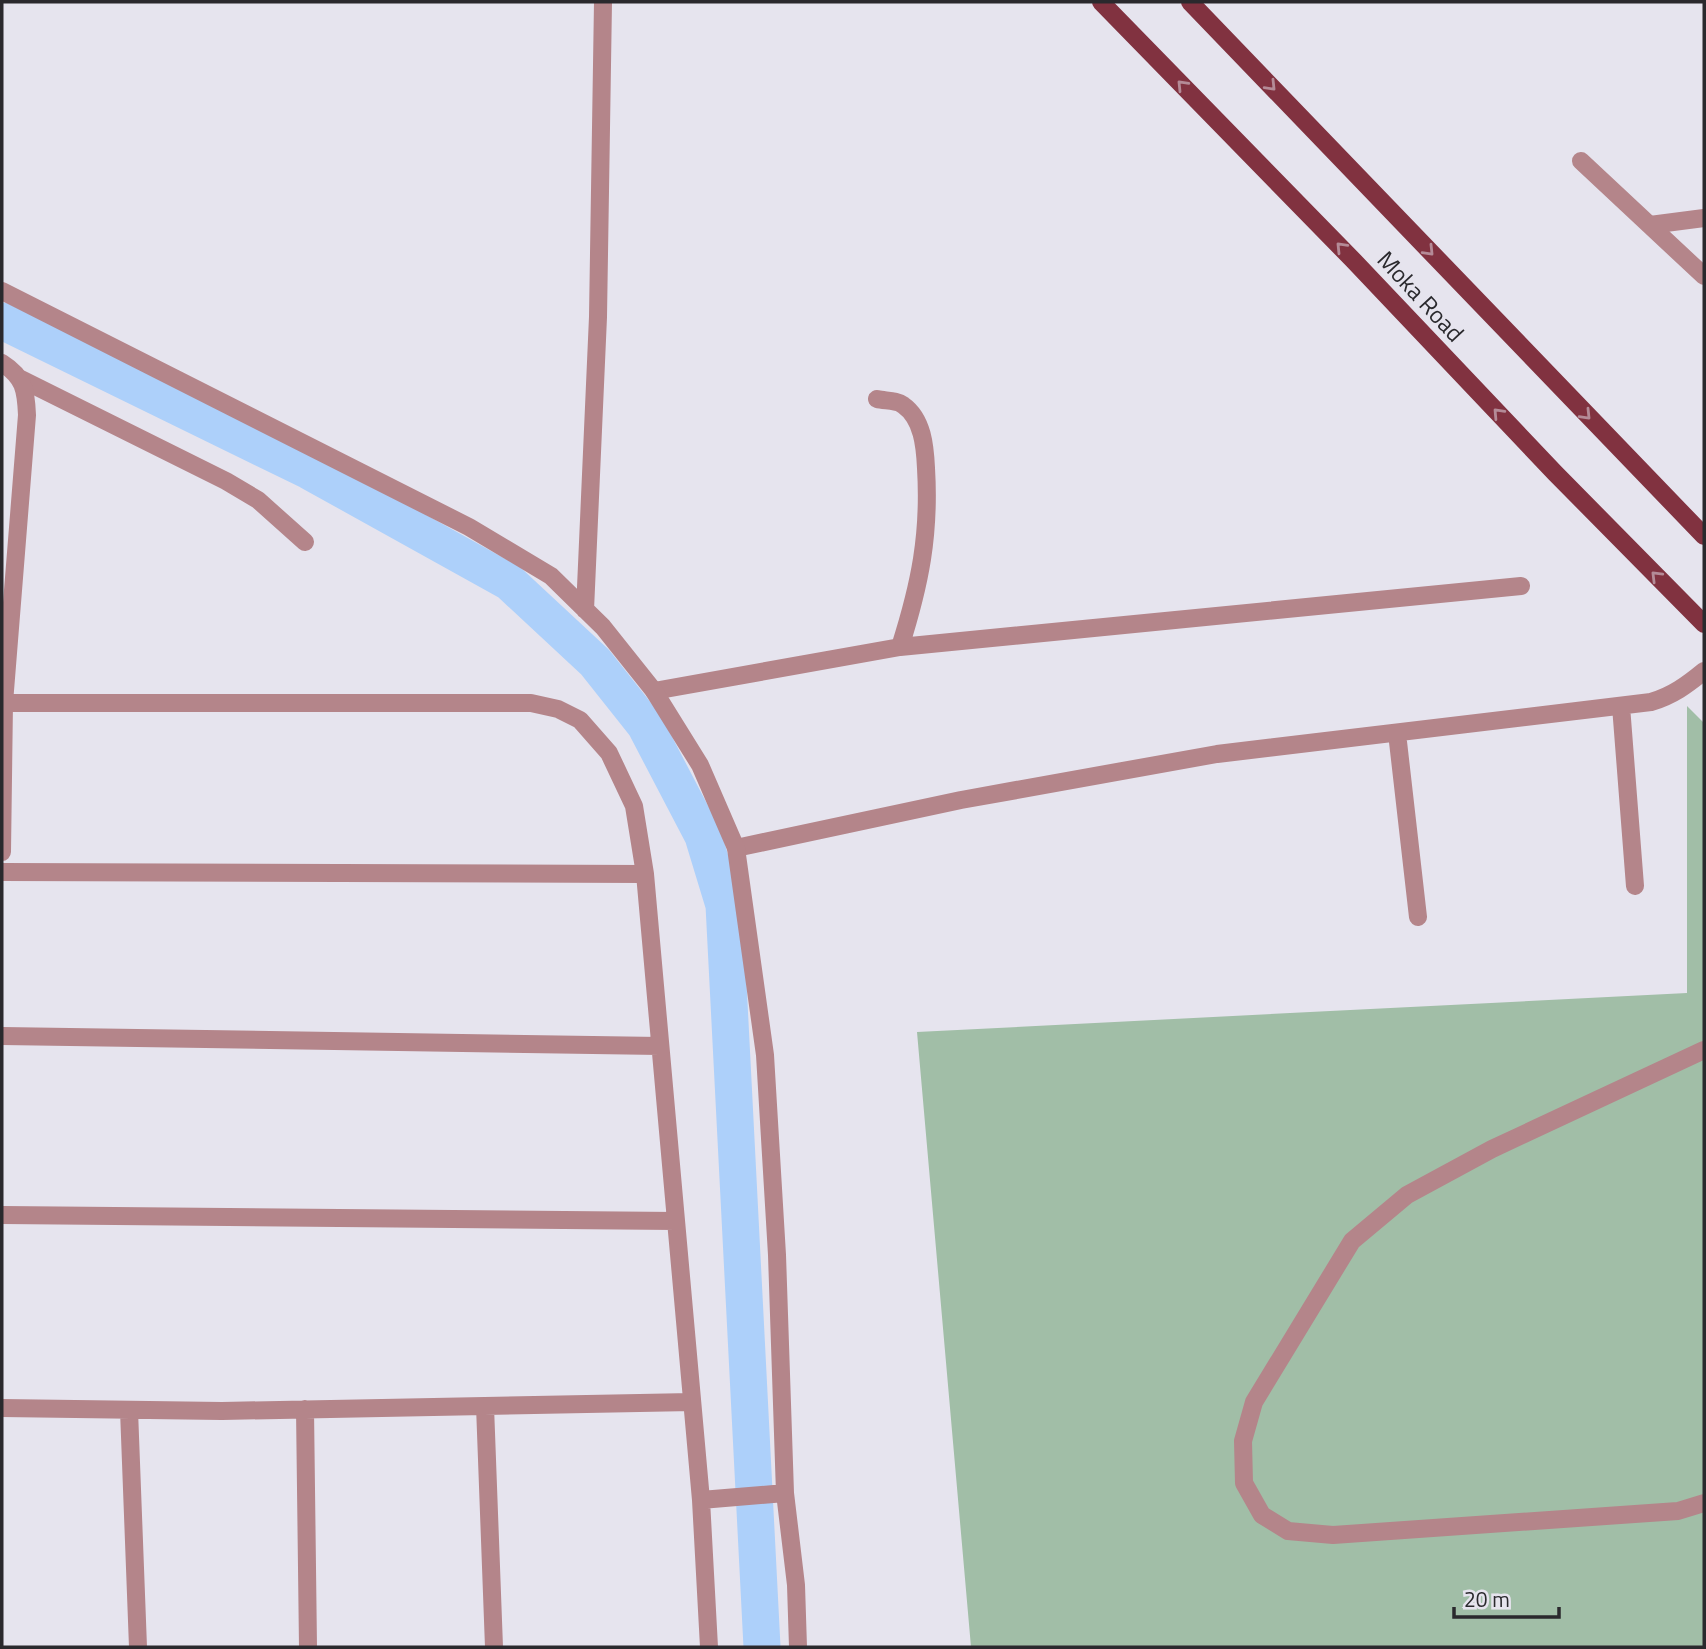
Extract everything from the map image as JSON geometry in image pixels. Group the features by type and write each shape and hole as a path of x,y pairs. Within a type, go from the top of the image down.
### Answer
{"main road":[{"name":"Moka Road","path":"1101,2 1704,624"},
{"name":"Moka Road","path":"1190,2 1704,536"}],"street":[{"path":"585,610 598,317 603,2"},
{"path":"1581,161 1704,276"},
{"path":"1650,225 1704,218"},
{"path":"2,291 469,527 551,576 603,627 654,691 701,765 736,848 765,1055 778,1255 776,1494 796,1585 798,1647"},
{"path":"2,363 21,379 226,481 258,500 305,542"},
{"path":"2,852 3,703 27,415 26,396 21,379"},
{"path":"877,399 902,403 916,418 925,443 928,512 925,549 915,599 900,648"},
{"path":"654,691 900,648 1521,586"},
{"path":"736,848 961,800 1217,754 1651,702 1684,688 1704,671"},
{"path":"3,703 531,703 558,709 580,720 609,753 634,806 645,874 701,1500 709,1647"},
{"path":"1620,706 1636,886"},
{"path":"1397,733 1418,917"},
{"path":"2,872 645,874"},
{"path":"2,1036 660,1046"},
{"path":"1704,1050 1492,1149 1406,1195 1361,1233 1352,1241 1254,1402 1243,1441 1244,1483 1262,1515 1288,1531 1333,1535 1678,1511 1704,1503"},
{"path":"2,1215 676,1221"},
{"path":"2,1408 305,1409 692,1402"},
{"path":"485,1406 494,1647"},
{"path":"305,1409 308,1647"},
{"path":"129,1410 138,1647"},
{"path":"701,1500 776,1494"}],"green space":[{"path":"1687,706 1704,723 1704,1647 971,1647 917,1032 1687,993"}],"waterway":[{"path":"2,321 309,471 509,582 595,662 645,725 703,836 724,905 762,1647"}]}
